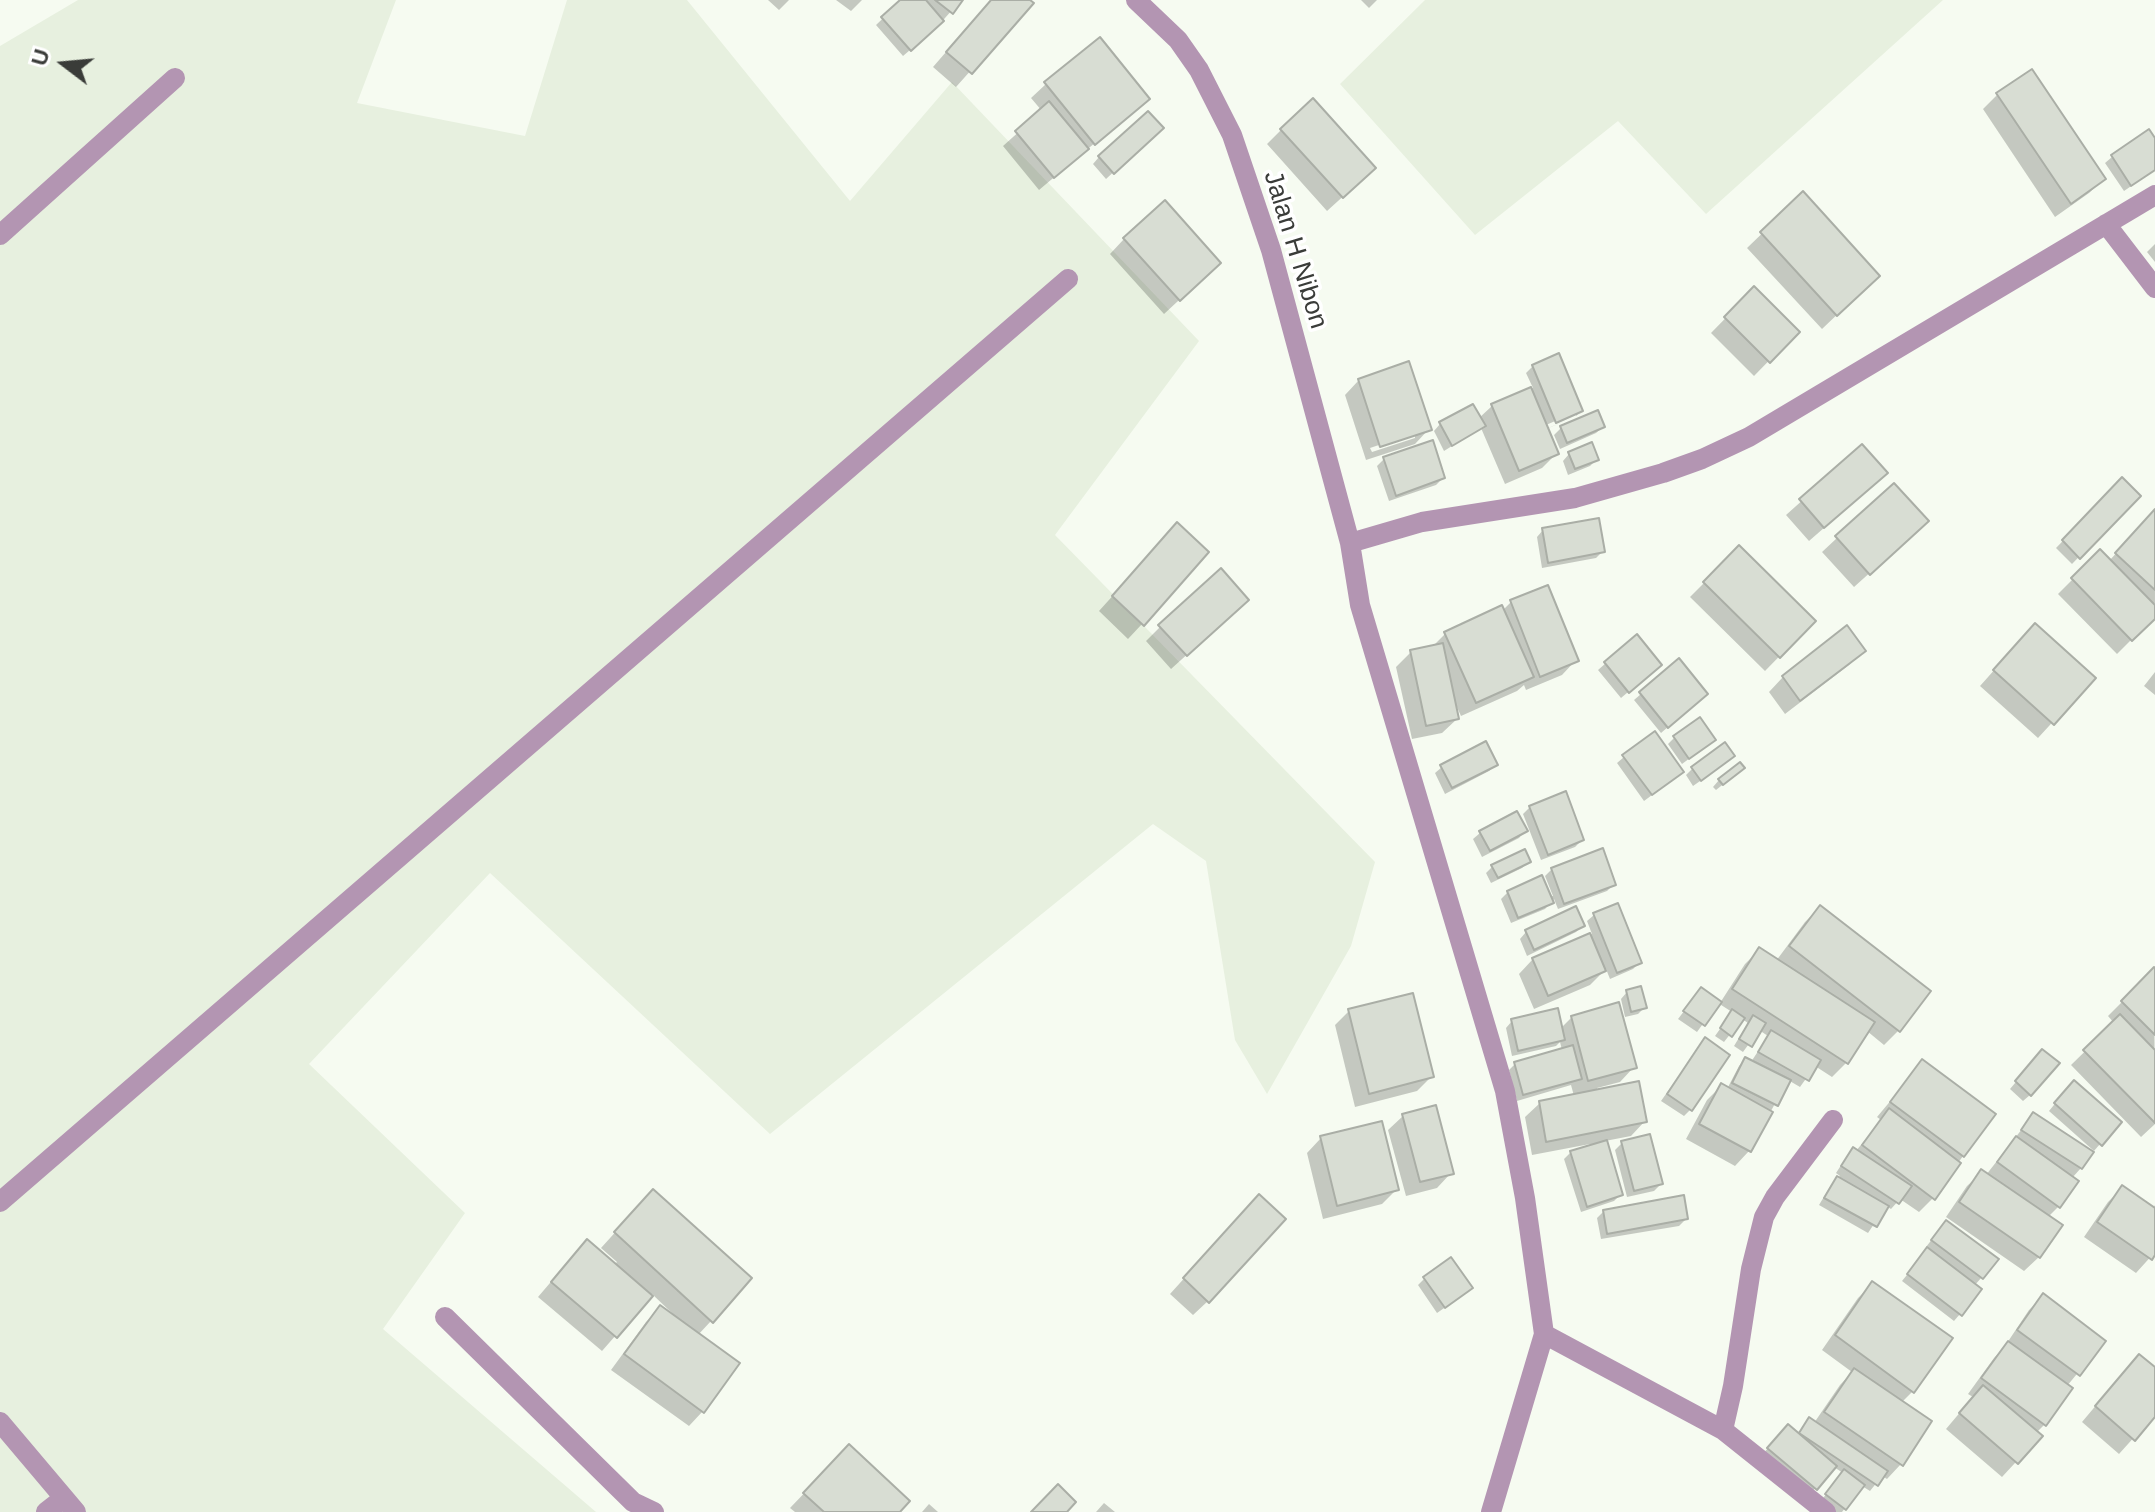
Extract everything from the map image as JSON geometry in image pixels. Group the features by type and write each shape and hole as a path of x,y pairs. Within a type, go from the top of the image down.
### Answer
{"street":[{"name":"Jalan H Nibon","path":"1136,0 1178,40 1199,70 1232,135 1271,250 1350,543 1360,605 1505,1091 1525,1198 1544,1334"},
{"path":"0,235 175,78"},
{"path":"1350,543 1422,522 1575,498 1702,459 1749,437 2155,195"},
{"path":"2106,224 2155,288"},
{"path":"0,1202 1068,279"},
{"path":"1723,1430 1751,1269 1764,1217 1775,1197 1833,1120"},
{"path":"445,1317 633,1502 654,1512"},
{"path":"1491,1512 1544,1334 1723,1430 1826,1512"},
{"path":"0,1422 70,1505 46,1512"}],"shaded area":[{"path":"78,0 396,0 357,103 525,136 567,0 687,0 850,201 952,82 1199,341 1055,535 1375,862 1351,946 1267,1094 1235,1040 1206,861 1153,824 770,1134 490,873 309,1064 465,1213 383,1329 596,1512 0,1512 0,46"},
{"path":"1425,0 1943,0 1706,214 1618,121 1475,235 1340,84"}],"building":[{"path":"900,0 926,0 944,21 911,51 881,17"},
{"path":"935,0 963,0 953,14"},
{"path":"991,0 1030,0 1034,3 972,74 946,52"},
{"path":"1100,37 1150,99 1095,145 1044,82"},
{"path":"2032,69 2106,179 2071,204 1996,93"},
{"path":"1313,98 1376,168 1343,198 1280,129"},
{"path":"1049,101 1089,149 1054,178 1015,131"},
{"path":"1148,111 1164,128 1114,174 1098,156"},
{"path":"2149,129 2155,138 2155,170 2131,186 2111,155"},
{"path":"1803,191 1880,276 1837,316 1760,232"},
{"path":"1165,200 1221,263 1180,301 1123,238"},
{"path":"1754,286 1800,332 1770,363 1724,317"},
{"path":"1559,353 1583,411 1556,423 1532,365"},
{"path":"1409,361 1432,430 1380,447 1358,379"},
{"path":"1531,387 1559,454 1519,471 1491,404"},
{"path":"1473,404 1486,426 1452,446 1439,422"},
{"path":"1598,410 1605,427 1567,443 1560,426"},
{"path":"1433,440 1445,478 1396,496 1383,457"},
{"path":"1592,442 1599,460 1575,469 1568,452"},
{"path":"1862,444 1888,473 1824,528 1799,499"},
{"path":"2122,477 2141,496 2080,559 2062,540"},
{"path":"1894,483 1929,521 1870,575 1835,536"},
{"path":"2155,509 2155,590 2115,553"},
{"path":"1599,518 1605,552 1548,563 1542,528"},
{"path":"1177,522 1209,552 1144,626 1112,596"},
{"path":"1739,545 1816,621 1780,658 1703,582"},
{"path":"2100,549 2155,605 2155,619 2132,641 2071,578"},
{"path":"1221,568 1249,600 1187,656 1158,625"},
{"path":"1548,585 1579,661 1540,677 1510,600"},
{"path":"1502,605 1534,677 1476,703 1444,632"},
{"path":"2035,623 2096,678 2054,725 1993,670"},
{"path":"1847,625 1866,651 1800,701 1782,676"},
{"path":"1637,634 1662,665 1629,693 1604,662"},
{"path":"1443,643 1459,719 1426,726 1410,650"},
{"path":"1679,658 1708,694 1668,728 1639,692"},
{"path":"1700,717 1716,740 1689,759 1673,736"},
{"path":"1655,731 1684,772 1652,795 1622,755"},
{"path":"1486,741 1498,765 1452,788 1440,765"},
{"path":"1725,742 1735,756 1701,781 1691,767"},
{"path":"1740,762 1745,768 1723,785 1718,779"},
{"path":"1566,791 1584,840 1548,855 1529,806"},
{"path":"1517,811 1528,831 1490,851 1479,831"},
{"path":"1603,848 1616,885 1564,904 1551,868"},
{"path":"1525,849 1531,862 1498,878 1491,865"},
{"path":"1542,875 1554,903 1518,918 1507,891"},
{"path":"1618,903 1642,963 1617,973 1593,913"},
{"path":"1820,905 1931,991 1900,1032 1789,946"},
{"path":"1576,906 1585,926 1534,950 1525,930"},
{"path":"1590,933 1606,971 1548,996 1532,958"},
{"path":"1759,947 1875,1022 1848,1064 1732,989"},
{"path":"2155,968 2155,1035 2121,1001"},
{"path":"1641,986 1647,1008 1631,1012 1626,990"},
{"path":"1701,987 1722,1002 1705,1026 1683,1011"},
{"path":"1413,993 1434,1077 1369,1094 1348,1009"},
{"path":"1619,1002 1637,1068 1588,1081 1571,1016"},
{"path":"1558,1008 1565,1040 1518,1051 1511,1019"},
{"path":"1732,1009 1745,1018 1732,1037 1720,1028"},
{"path":"2120,1014 2155,1050 2155,1123 2083,1050"},
{"path":"1753,1015 1766,1023 1752,1047 1739,1039"},
{"path":"1771,1030 1821,1060 1809,1081 1758,1052"},
{"path":"1705,1037 1730,1055 1692,1111 1667,1094"},
{"path":"1573,1045 1582,1079 1523,1095 1514,1062"},
{"path":"2042,1049 2060,1063 2031,1096 2015,1081"},
{"path":"1745,1057 1791,1080 1778,1106 1732,1083"},
{"path":"1922,1059 1996,1114 1964,1157 1890,1102"},
{"path":"2074,1080 2122,1122 2102,1146 2054,1103"},
{"path":"1639,1081 1647,1122 1546,1142 1539,1101"},
{"path":"1721,1083 1773,1112 1751,1152 1699,1124"},
{"path":"1436,1105 1454,1174 1420,1182 1402,1114"},
{"path":"1889,1108 1961,1163 1935,1200 1862,1145"},
{"path":"2033,1112 2094,1152 2082,1169 2021,1130"},
{"path":"1382,1121 1399,1190 1337,1206 1320,1136"},
{"path":"1650,1134 1663,1184 1634,1191 1621,1141"},
{"path":"2016,1136 2079,1181 2060,1208 1997,1162"},
{"path":"1607,1140 1623,1195 1587,1207 1570,1151"},
{"path":"1853,1147 1912,1186 1899,1204 1841,1166"},
{"path":"1981,1169 2063,1225 2040,1258 1959,1202"},
{"path":"1837,1176 1889,1206 1877,1227 1824,1198"},
{"path":"2122,1185 2155,1208 2155,1255 2152,1260 2097,1222"},
{"path":"653,1189 752,1278 713,1323 614,1232"},
{"path":"1259,1194 1286,1219 1209,1303 1183,1278"},
{"path":"1684,1195 1688,1219 1607,1234 1603,1210"},
{"path":"1946,1220 1999,1259 1983,1279 1931,1240"},
{"path":"587,1239 653,1296 617,1338 551,1282"},
{"path":"1927,1247 1982,1289 1962,1316 1907,1274"},
{"path":"1451,1257 1473,1288 1445,1308 1423,1277"},
{"path":"1872,1281 1953,1338 1914,1393 1835,1335"},
{"path":"2043,1293 2106,1341 2080,1376 2017,1330"},
{"path":"660,1305 740,1363 704,1413 624,1354"},
{"path":"2008,1341 2073,1388 2046,1426 1981,1378"},
{"path":"2139,1354 2155,1367 2155,1417 2135,1441 2095,1406"},
{"path":"1854,1368 1932,1421 1903,1466 1824,1412"},
{"path":"1983,1385 2043,1436 2018,1464 1959,1413"},
{"path":"1809,1417 1888,1471 1878,1486 1799,1433"},
{"path":"1788,1424 1837,1466 1817,1490 1767,1448"},
{"path":"849,1444 910,1501 900,1512 824,1512 803,1493"},
{"path":"1844,1469 1865,1485 1846,1510 1825,1494"},
{"path":"1058,1484 1076,1502 1067,1512 1031,1512"}]}
